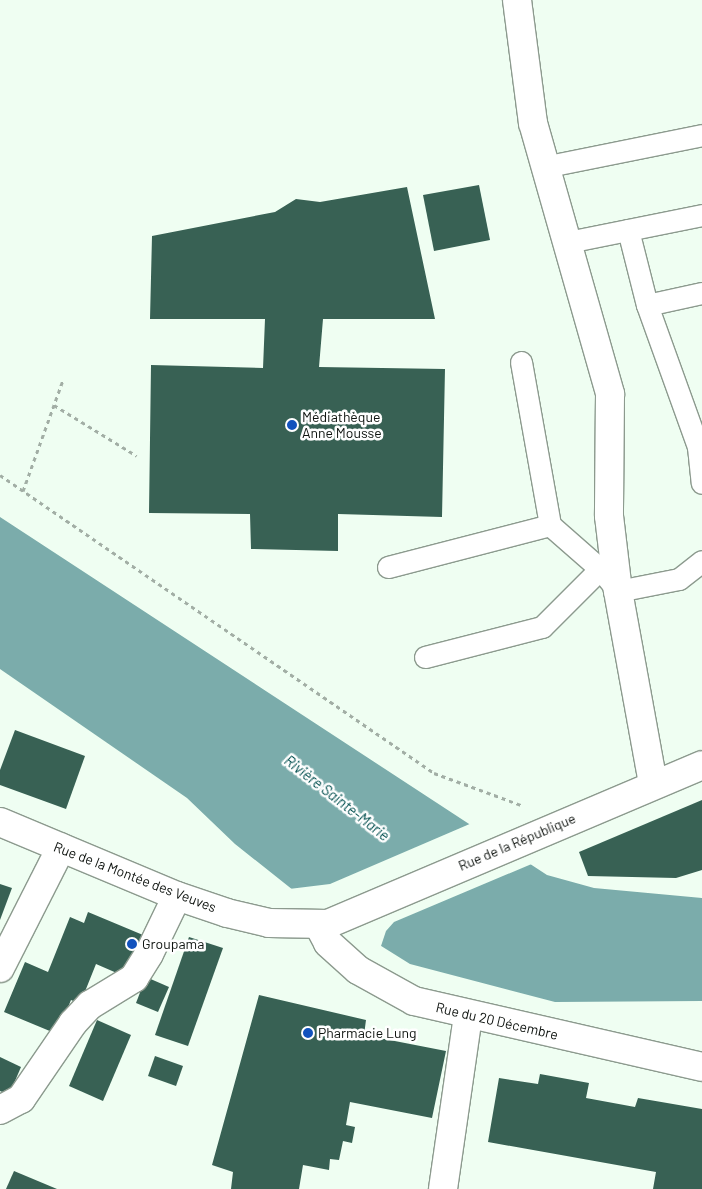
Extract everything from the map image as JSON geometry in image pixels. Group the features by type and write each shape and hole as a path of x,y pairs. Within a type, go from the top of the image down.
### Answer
{"street":[{"path":"517,0 525,77 544,167 568,242 610,394 609,516 618,591 653,784"},
{"name":"Rue de la République","path":"329,923 512,843 702,764"},
{"name":"Rue de la Montée des Veuves","path":"0,822 177,896 269,923 329,923"},
{"path":"0,968 61,848"},
{"path":"0,1110 21,1099 73,1023 90,1005 134,978 177,896"},
{"name":"Rue du 20 Décembre","path":"329,923 328,943 342,956 387,989 414,1002 702,1067"},
{"path":"448,1188 468,1015"}],"lane":[{"path":"544,167 702,135"},
{"path":"568,242 702,215"},
{"path":"628,230 647,305 698,447 702,483"},
{"path":"647,305 702,293"},
{"path":"521,362 550,525 600,569 618,591 679,579 702,561"},
{"path":"388,568 550,525"},
{"path":"425,657 542,627 600,569"}],"path":[{"path":"23,491 64,380"},
{"path":"54,405 137,456"},
{"path":"0,475 434,773 566,821"}],"water":[{"name":"Rivière Sainte-Marie","path":"0,517 547,875 594,888 702,898 702,1001 555,1002 410,964 298,894 235,844 187,798 0,669"}],"pier":[{"path":"472,823 534,863 394,922 386,931 380,949 289,889 330,884"}],"building":[{"path":"479,185 490,240 434,251 423,195"},
{"path":"407,187 435,319 323,319 319,367 445,369 442,517 338,514 338,551 251,549 250,514 149,513 151,365 263,368 265,319 150,319 152,236 275,212 296,199 320,202"},
{"path":"15,730 85,756 66,809 0,785 0,770"},
{"path":"702,800 702,870 676,878 588,876 579,852"},
{"path":"0,884 12,888 0,920"},
{"path":"88,912 143,935 126,977 96,964 80,1004 71,1000 57,1034 4,1012 25,962 48,972 70,917 84,923"},
{"path":"189,937 223,948 188,1046 155,1035"},
{"path":"146,977 169,987 158,1012 136,1003"},
{"path":"259,995 366,1020 364,1035 446,1051 432,1118 350,1102 346,1125 355,1127 352,1143 343,1141 339,1160 330,1159 329,1170 303,1165 299,1189 231,1189 233,1172 212,1165"},
{"path":"97,1020 131,1035 103,1101 69,1086"},
{"path":"155,1056 183,1066 176,1086 148,1076"},
{"path":"0,1057 21,1067 9,1095 0,1091"},
{"path":"540,1074 589,1083 586,1098 635,1107 638,1098 702,1109 702,1189 653,1189 656,1172 488,1142 499,1078 538,1084"},
{"path":"14,1171 57,1189 6,1189"}],"place":[{"name":"Médiathèque Anne Mousse","path":"292,425"},
{"name":"Groupama","path":"132,944"},
{"name":"Pharmacie Lung","path":"308,1033"}]}
